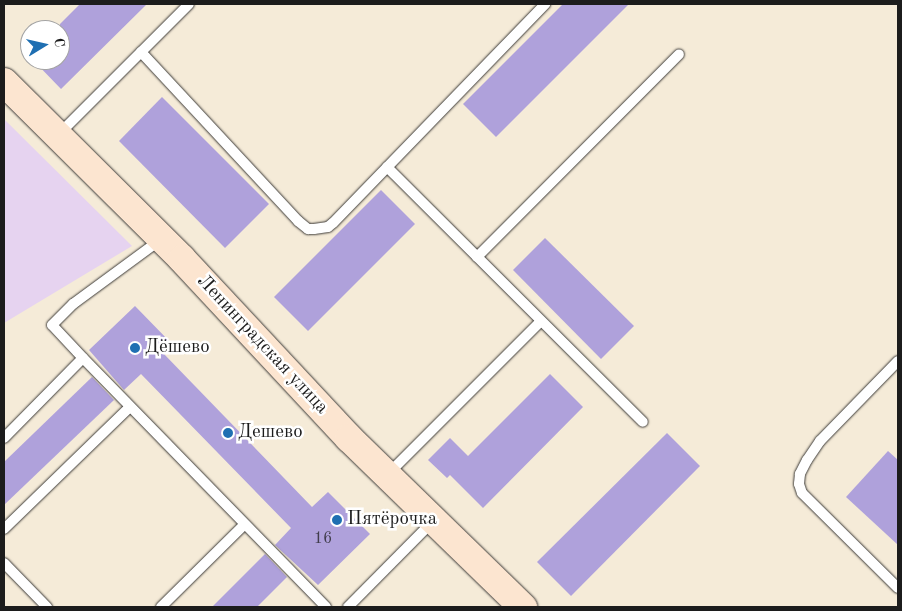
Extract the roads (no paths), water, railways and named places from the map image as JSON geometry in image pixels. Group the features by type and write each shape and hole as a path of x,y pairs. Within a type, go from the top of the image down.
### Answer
{"street":[{"name":"Ленинградская улица","path":"4,82 161,239 387,475 522,607"}],"lane":[{"path":"58,136 189,4"},
{"path":"140,52 298,221 308,228 328,227 545,4"},
{"path":"476,257 679,54"},
{"path":"387,167 643,422"},
{"path":"161,239 73,304 52,325 244,525 326,607"},
{"path":"387,475 541,321"},
{"path":"4,438 83,358"},
{"path":"898,361 820,441 804,467 799,484 802,493 898,588"},
{"path":"4,529 130,406"},
{"path":"348,607 433,521"},
{"path":"161,607 244,525"},
{"path":"4,563 47,607"}],"place":[{"name":"Дёшево","path":"135,348"},
{"name":"Дешево","path":"228,433"},
{"name":"Пятёрочка","path":"337,520"}]}
